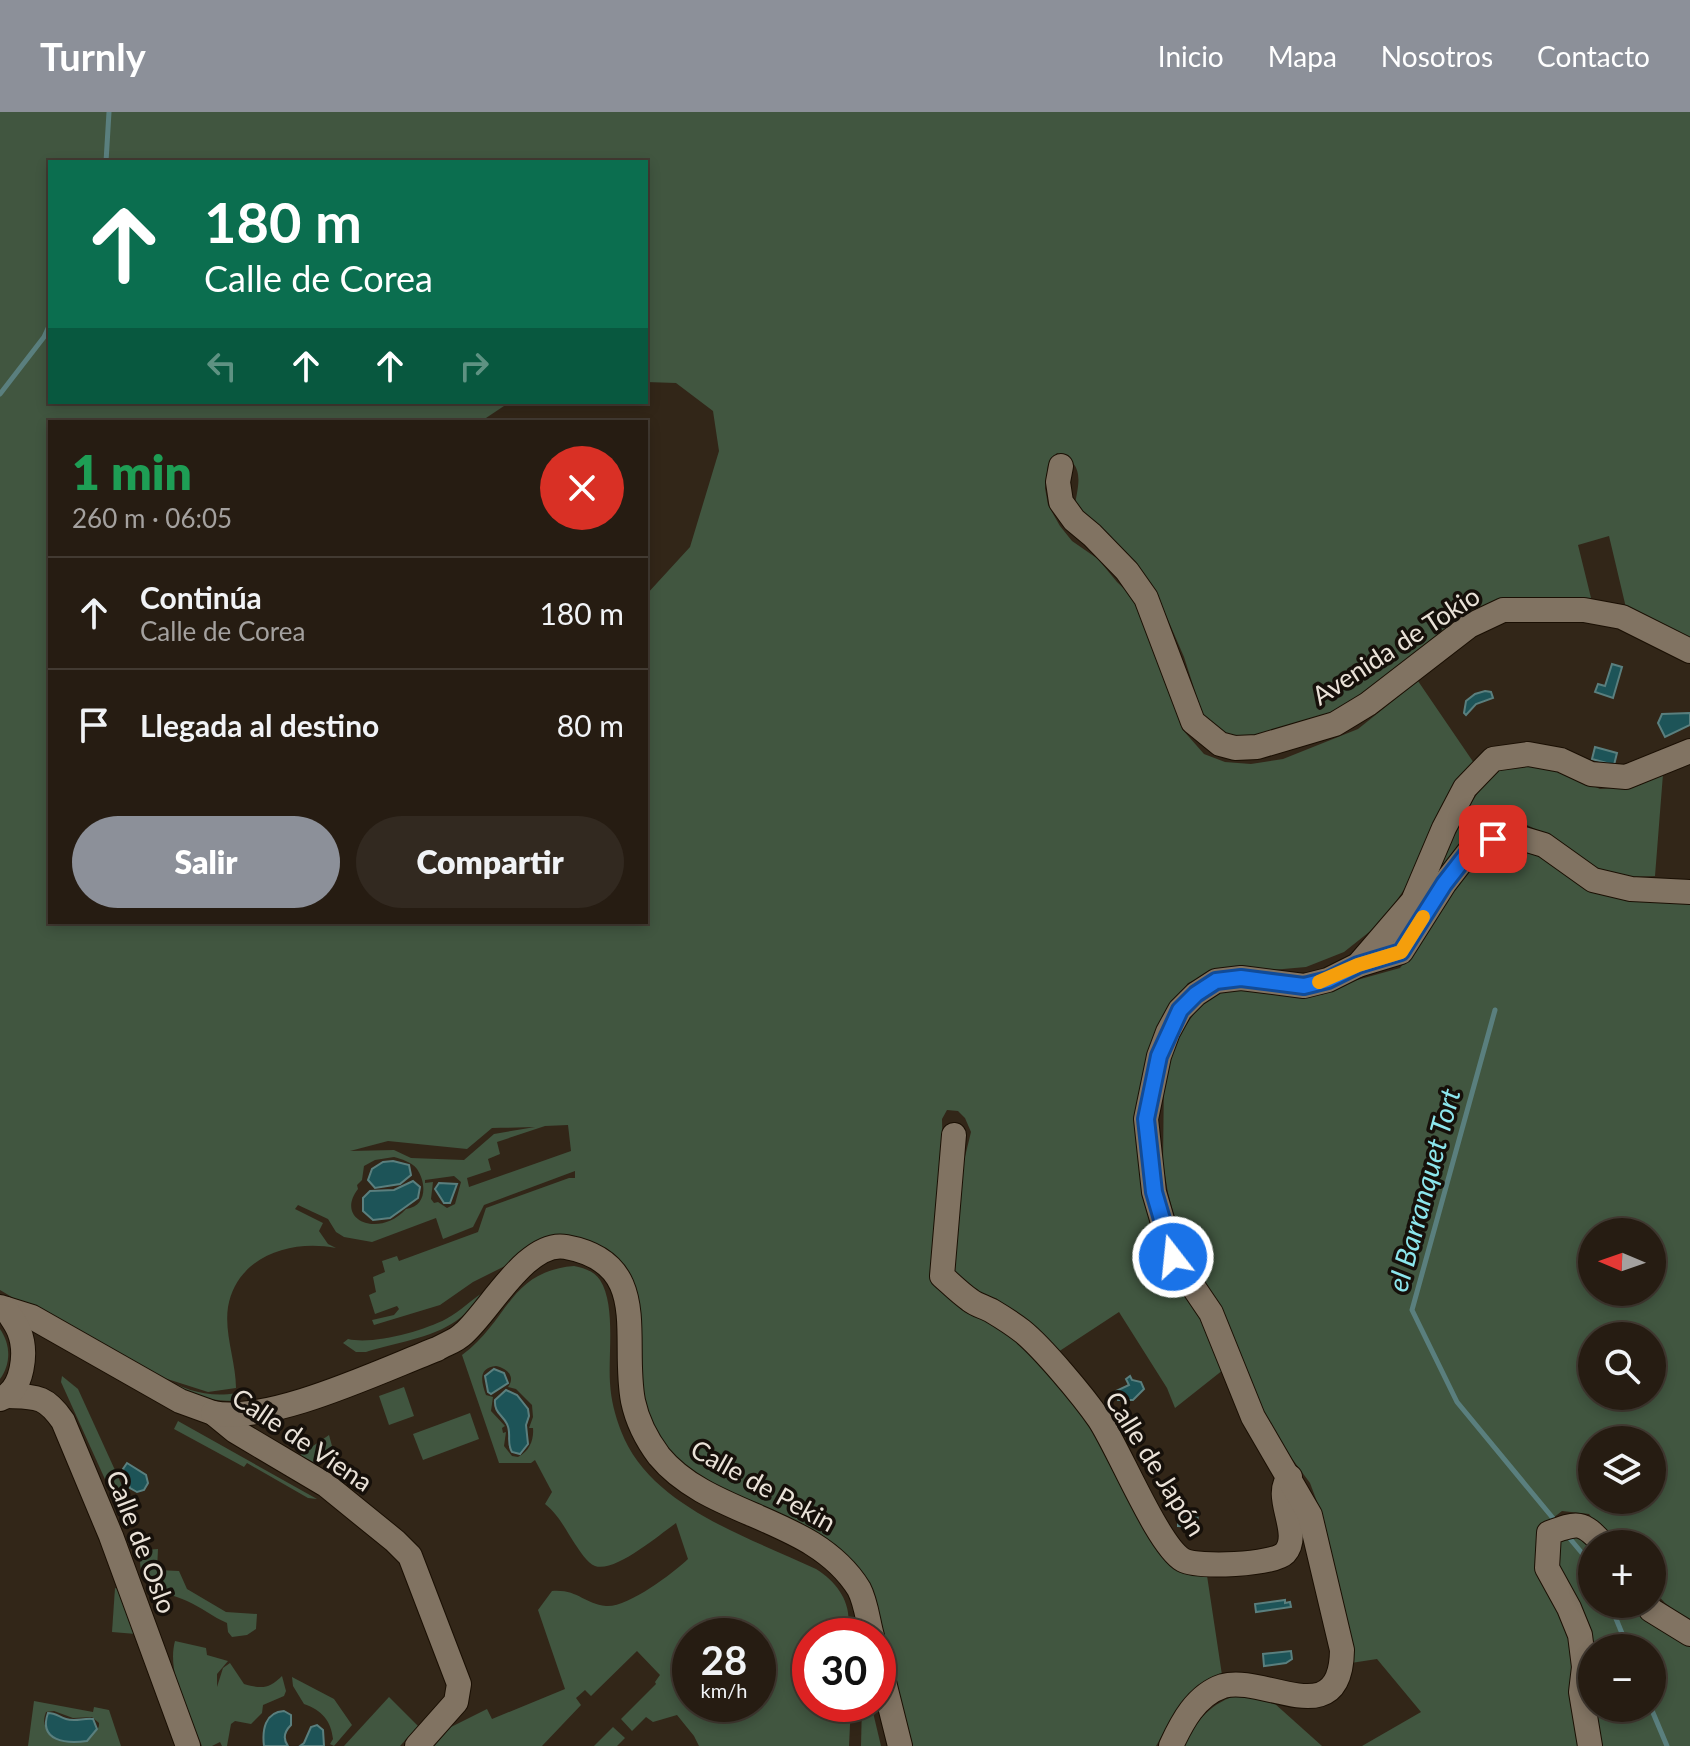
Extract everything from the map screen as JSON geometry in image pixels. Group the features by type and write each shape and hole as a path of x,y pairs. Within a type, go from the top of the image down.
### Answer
{"street":[{"name":"Avenida de Tokio","path":"1061,466 1058,482 1061,502 1074,520 1127,571 1146,598 1193,722 1220,744 1235,748 1278,742 1335,724 1368,704 1469,626 1503,610 1584,610 1622,617 1690,651"},
{"path":"1358,965 1413,901 1465,788 1493,759 1528,754 1561,760 1591,774 1626,777 1690,751"},
{"path":"1171,1746 1192,1708 1206,1695 1222,1687 1240,1683 1298,1697 1314,1696 1328,1690 1342,1663 1342,1650 1310,1515 1253,1417 1211,1313 1173,1257 1154,1192 1146,1119 1159,1056 1180,1010 1196,994 1216,981 1241,978 1304,986 1401,952 1444,884 1475,844 1511,835 1544,845 1593,880 1631,889 1690,892"},
{"name":"Calle de Japón","path":"954,1135 942,1276 971,1302 990,1310 1024,1333 1057,1369 1099,1419 1160,1532 1182,1559 1195,1563 1259,1562 1285,1552 1290,1540 1284,1491 1285,1481 1290,1477"},
{"name":"Calle de Pekin","path":"213,1413 245,1415 277,1409 437,1349 462,1336 525,1263 561,1245 594,1253 611,1266 626,1296 633,1401 642,1426 659,1456 696,1486 803,1538 835,1558 860,1592 867,1618"},
{"path":"3,1308 20,1332 24,1358 19,1379 3,1397"},
{"name":"Calle de Viena","path":"3,1308 32,1317 180,1401 213,1413 235,1431 326,1485 410,1556 459,1684 456,1702 417,1746"},
{"name":"Calle de Oslo","path":"3,1397 37,1397 51,1405 63,1421 111,1536 188,1746"},
{"path":"1590,1746 1581,1692 1584,1667 1580,1635 1547,1568 1549,1533 1573,1524 1587,1526 1591,1530"},
{"path":"1664,1618 1690,1634"},
{"path":"894,1722 900,1746"}],"green space":[{"path":"0,112 1690,112 1690,642 1627,612 1609,536 1578,545 1593,606 1532,599 1343,712 1283,733 1223,740 1202,713 1184,657 1162,606 1074,510 1077,469 1057,453 1048,465 1045,488 1048,505 1072,541 1098,559 1141,605 1182,729 1204,754 1225,762 1251,764 1283,759 1358,729 1418,681 1476,766 1383,921 1344,952 1306,967 1272,970 1229,967 1188,983 1167,1013 1140,1113 1203,1317 1223,1370 1175,1408 1167,1388 1119,1312 1058,1352 1022,1316 1002,1303 975,1296 955,1277 954,1245 961,1173 971,1132 958,1111 947,1110 942,1119 943,1160 934,1277 990,1316 1038,1357 1104,1444 1156,1540 1206,1569 1222,1675 1175,1714 1156,1746 913,1746 896,1683 896,1618 879,1618 873,1597 670,1456 642,1405 615,1260 589,1241 565,1236 473,1282 440,1305 374,1325 372,1320 394,1315 399,1309 397,1306 375,1314 369,1295 376,1292 373,1277 385,1272 382,1261 397,1256 399,1261 478,1232 486,1208 575,1178 575,1171 484,1205 473,1227 443,1239 436,1218 372,1242 344,1237 336,1232 328,1219 298,1205 295,1209 323,1223 319,1231 328,1244 336,1248 301,1246 284,1249 268,1255 242,1275 233,1289 227,1317 236,1388 208,1392 161,1377 197,1392 236,1393 236,1401 180,1390 115,1359 0,1290","holes":["568,1125 571,1151 469,1187 467,1178 491,1170 488,1159 500,1154 497,1142 545,1126","535,1127 494,1134 464,1160 411,1158 394,1150 350,1151 388,1141 467,1149 492,1128","394,1157 417,1169 422,1180 422,1198 413,1207 384,1223 363,1222 356,1217 352,1200 362,1180 364,1166 375,1160","454,1176 461,1182 455,1204 447,1208 434,1203 431,1199 433,1182 425,1183 425,1180"]},
{"path":"1508,764 1555,768 1600,789 1627,787 1663,774 1655,876 1629,877 1603,871 1553,838 1525,824 1501,820 1483,826 1444,864 1430,891 1433,873 1470,805 1484,783"},
{"path":"1504,841 1690,902 1690,1622 1666,1604 1666,1530 1602,1530 1589,1514 1666,1514 1666,1426 1578,1426 1578,1513 1562,1511 1544,1525 1568,1616 1578,1688 1578,1722 1583,1722 1586,1746 1362,1746 1421,1712 1377,1659 1351,1663 1319,1507 1310,1483 1267,1425 1184,1253 1168,1193 1163,1163 1164,1074 1171,1046 1204,1000 1224,988 1321,995 1357,980 1400,968 1477,854"},
{"path":"574,1266 588,1270 600,1280 610,1316 610,1383 615,1413 635,1457 654,1480 704,1516 816,1569 838,1589 847,1606 848,1618 792,1618 792,1722 850,1722 849,1746 699,1746 683,1722 776,1722 776,1618 672,1618 672,1716 653,1722 646,1717 632,1731 621,1719 656,1684 660,1675 637,1651 591,1696 585,1690 576,1698 581,1705 542,1746 434,1746 451,1727 487,1709 492,1719 565,1689 538,1610 552,1591 568,1592 598,1605 615,1605 649,1589 688,1559 676,1523 625,1559 604,1567 595,1566 545,1504 552,1492 535,1460 531,1463 499,1463 462,1355 490,1328 522,1288 536,1277","holes":["496,1366 504,1369 511,1380 508,1387 516,1389 532,1405 533,1417 529,1428 533,1428 532,1440 518,1457 512,1456 504,1446 506,1432 503,1433 502,1428 505,1426 491,1411 493,1397 486,1395 483,1385 482,1376 486,1369"]},
{"path":"487,1290 460,1318 436,1332 366,1352 356,1352 343,1343 348,1339 398,1336 436,1324"},
{"path":"0,1329 8,1354 0,1379"},
{"path":"62,1376 78,1389 130,1503 118,1508 61,1382"},
{"path":"404,1387 414,1416 389,1425 379,1396"},
{"path":"470,1413 479,1439 423,1460 413,1434"},
{"path":"178,1421 317,1499 308,1498 247,1463 244,1467 174,1429"},
{"path":"329,1435 332,1446 315,1463 300,1455"},
{"path":"1578,1532 1578,1618 1646,1618 1690,1647 1690,1746 1597,1746 1592,1722 1666,1722 1666,1634 1578,1634 1578,1661 1554,1554 1558,1537"},
{"path":"158,1549 157,1570 179,1571 187,1589 226,1612 257,1614 256,1629 247,1635 232,1637 227,1623 192,1603 160,1592 148,1584 143,1577 140,1556 145,1550"},
{"path":"115,1588 119,1589 136,1634 112,1632"},
{"path":"175,1641 206,1648 207,1655 228,1661 217,1674 217,1687 223,1668 230,1663 244,1684 250,1686 269,1686 282,1676 286,1691 284,1696 263,1705 262,1713 251,1724 235,1721 231,1724 227,1746 222,1746 220,1742 202,1746 176,1681"},
{"path":"292,1677 334,1699 352,1725 334,1746 330,1744 333,1739 328,1722 316,1709 304,1704 293,1686"},
{"path":"1240,1694 1274,1703 1322,1746 1183,1746 1206,1713"},
{"path":"389,1697 418,1726 400,1746 344,1746"},
{"path":"34,1701 93,1712 94,1707 109,1710 121,1746 28,1746","holes":["54,1711 73,1718 92,1717 99,1723 97,1731 90,1736 68,1739 49,1731 44,1723 46,1712"]},
{"path":"862,1722 875,1722 881,1746 861,1746"},
{"path":"613,1727 625,1738 617,1746 594,1746"}],"water":[{"path":"1612,664 1622,667 1613,698 1595,692 1598,684 1605,686"},
{"path":"1485,691 1491,692 1493,698 1476,704 1466,715 1466,701"},
{"path":"1690,713 1690,725 1665,737 1658,723 1662,714"},
{"path":"1595,747 1617,753 1614,765 1592,759"},
{"path":"383,1162 409,1165 411,1175 400,1184 375,1188 368,1180 372,1169"},
{"path":"413,1181 420,1187 418,1198 390,1218 373,1220 363,1211 363,1198 370,1191 394,1190"},
{"path":"439,1183 457,1184 450,1203 444,1203 435,1189"},
{"path":"494,1369 504,1373 508,1383 491,1394 485,1376"},
{"path":"1130,1376 1132,1380 1141,1382 1144,1389 1133,1400 1118,1400 1116,1391 1129,1385 1126,1379"},
{"path":"506,1390 517,1395 528,1409 528,1444 520,1454 512,1452 508,1428 496,1408 495,1400"},
{"path":"127,1463 146,1475 148,1483 144,1490 137,1492 130,1488 123,1469"},
{"path":"1198,1511 1197,1527 1178,1526 1178,1517"},
{"path":"1285,1600 1285,1603 1290,1602 1291,1607 1256,1612 1255,1604"},
{"path":"1291,1651 1292,1659 1286,1663 1264,1666 1263,1654"},
{"path":"284,1711 291,1715 291,1725 285,1737 288,1746 264,1746 266,1723 273,1715"},
{"path":"48,1713 69,1720 93,1719 97,1729 87,1741 56,1739 47,1730"},
{"path":"317,1725 323,1730 324,1746 300,1746 311,1727"}],"waterway":[{"path":"106,160 109,112"},
{"path":"0,394 48,328"},
{"name":"el Barranquet Tort","path":"1495,1010 1412,1310 1457,1402 1557,1523"},
{"name":"el Barranquet Tort","path":"1566,1534 1578,1548"},
{"name":"el Barranquet Tort","path":"1616,1618 1622,1634"},
{"name":"el Barranquet Tort","path":"1657,1722 1667,1746"}],"slow traffic":[{"path":"1319,982 1358,965 1401,952 1423,917"}],"route":[{"path":"1173,1257 1154,1192 1146,1119 1159,1056 1180,1010 1196,994 1216,981 1241,978 1304,986 1401,952 1444,884 1475,844 1493,839"}]}
